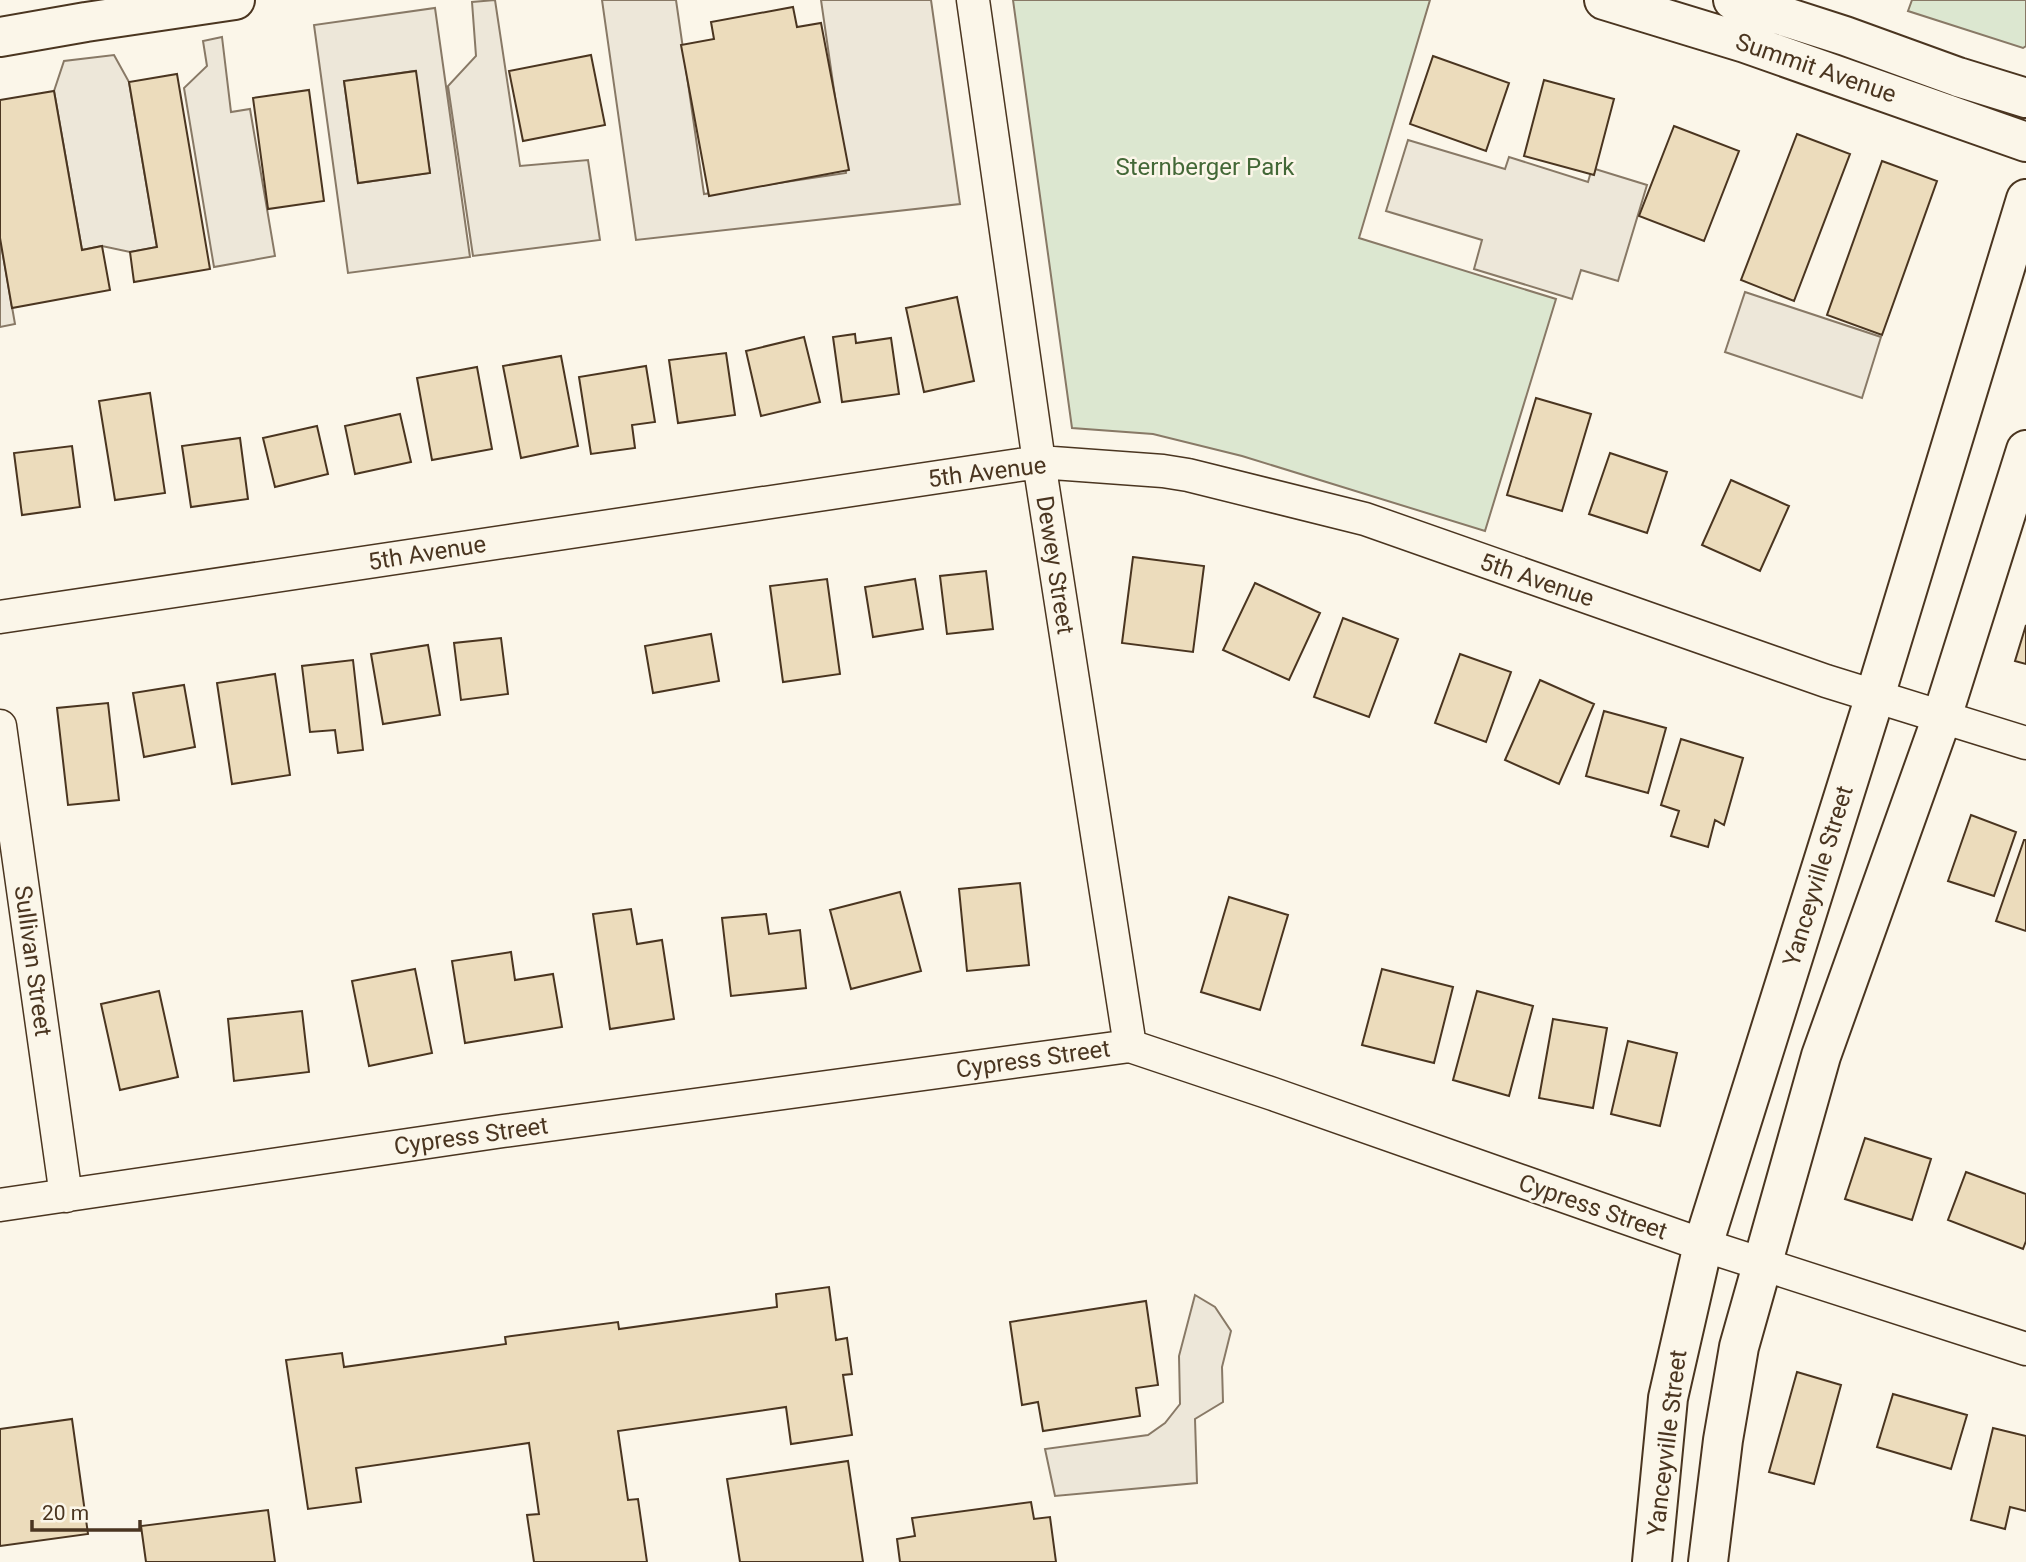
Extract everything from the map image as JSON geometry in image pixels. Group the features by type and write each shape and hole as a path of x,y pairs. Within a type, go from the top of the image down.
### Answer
{"main road":[{"path":"0,37 235,0"},
{"name":"Summit Avenue","path":"1604,0 1745,43 2026,142"},
{"name":"Summit Avenue","path":"1733,0 2026,98"},
{"name":"Yanceyville Street","path":"1652,1562 1668,1398 1703,1245 1875,696 2026,199"},
{"path":"1708,1562 1723,1440 1739,1347 1821,1056 1942,717 2026,450"}],"street":[{"name":"Dewey Street","path":"973,0 1039,462 1130,1046"},
{"name":"5th Avenue","path":"0,617 1039,462 1176,473 1365,519 1813,677 2026,743"},
{"name":"Sullivan Street","path":"0,726 66,1196"},
{"name":"Cypress Street","path":"0,1205 503,1131 1130,1046 1703,1245 2026,1349"}],"green space":[{"name":"Sternberger Park","path":"1013,0 1430,0 1359,238 1556,299 1485,531 1242,456 1153,434 1072,428"},
{"path":"1912,0 2026,0 2026,46 2023,48 1908,11"}],"shaded area":[{"path":"495,0 520,166 588,160 600,240 473,256 448,86 476,56 472,2"},
{"path":"602,0 676,0 704,194 846,173 821,0 931,0 960,204 636,240"},
{"path":"435,8 470,257 348,273 314,25","holes":["415,71 430,173 358,183 344,81"]},
{"path":"222,37 231,112 250,109 275,256 214,267 184,88 207,66 203,41"},
{"path":"114,55 129,82 157,247 130,252 102,246 82,250 54,91 64,61"},
{"path":"1408,140 1505,169 1509,157 1588,182 1592,168 1647,185 1618,281 1581,270 1572,299 1474,269 1482,240 1386,211"},
{"path":"0,238 15,324 0,327"},
{"path":"1745,292 1881,337 1862,398 1725,352"},
{"path":"1195,1295 1215,1307 1231,1331 1222,1367 1223,1402 1195,1419 1197,1483 1055,1496 1045,1449 1148,1435 1165,1423 1180,1404 1179,1356"}],"building":[{"path":"793,7 797,27 821,23 849,170 709,196 681,45 714,39 711,22"},
{"path":"591,55 605,125 523,141 509,71"},
{"path":"1433,56 1509,83 1486,151 1410,124"},
{"path":"416,71 430,173 358,183 344,81"},
{"path":"177,74 210,269 134,282 130,252 157,247 129,82"},
{"path":"1544,80 1614,99 1594,175 1524,156"},
{"path":"309,90 324,201 268,209 253,98"},
{"path":"54,91 82,250 102,246 110,290 12,308 0,238 0,100"},
{"path":"1674,126 1739,151 1704,241 1639,216"},
{"path":"1797,134 1850,154 1794,301 1741,280"},
{"path":"1882,161 1937,181 1882,335 1827,315"},
{"path":"957,297 974,381 924,392 906,308"},
{"path":"855,334 856,343 891,338 899,394 842,402 833,337"},
{"path":"804,337 820,402 761,416 746,351"},
{"path":"726,353 735,415 678,423 669,360"},
{"path":"561,356 578,446 521,458 503,366"},
{"path":"646,366 655,422 632,425 635,448 591,454 579,377"},
{"path":"477,367 492,449 432,460 417,378"},
{"path":"150,393 165,493 115,500 99,401"},
{"path":"1536,398 1591,414 1562,511 1507,495"},
{"path":"400,414 411,462 355,474 345,426"},
{"path":"317,426 328,474 275,487 263,438"},
{"path":"240,438 248,499 191,507 182,446"},
{"path":"72,446 80,507 22,515 14,453"},
{"path":"1610,453 1667,472 1647,533 1589,514"},
{"path":"1731,480 1789,506 1760,571 1702,545"},
{"path":"1133,557 1204,566 1193,652 1122,643"},
{"path":"986,571 993,629 947,634 940,576"},
{"path":"827,579 840,674 783,682 770,586"},
{"path":"915,579 923,629 873,637 865,587"},
{"path":"1255,583 1320,613 1289,680 1223,650"},
{"path":"1343,618 1398,639 1369,717 1314,697"},
{"path":"2026,625 2026,664 2015,661"},
{"path":"711,634 719,681 653,693 645,646"},
{"path":"501,638 508,694 461,700 454,643"},
{"path":"428,645 440,715 383,724 371,654"},
{"path":"1460,654 1511,672 1486,742 1435,723"},
{"path":"353,660 363,750 338,753 335,730 310,732 302,666"},
{"path":"275,674 290,775 232,784 217,683"},
{"path":"1540,680 1594,704 1559,784 1505,760"},
{"path":"184,685 195,747 144,757 133,693"},
{"path":"108,703 119,800 68,805 57,708"},
{"path":"1604,711 1666,728 1648,793 1586,776"},
{"path":"1681,739 1743,758 1724,825 1715,820 1708,847 1671,836 1679,811 1661,805"},
{"path":"1971,815 2016,832 1994,896 1948,881"},
{"path":"2026,840 2026,931 1996,921"},
{"path":"1020,883 1029,965 967,971 959,889"},
{"path":"900,892 921,971 851,989 830,910"},
{"path":"1229,897 1288,915 1260,1010 1201,992"},
{"path":"631,909 637,944 662,940 674,1019 610,1029 593,914"},
{"path":"766,914 769,934 800,930 806,988 731,996 722,918"},
{"path":"511,952 515,980 553,974 562,1027 465,1043 452,961"},
{"path":"415,969 432,1053 369,1066 352,981"},
{"path":"1382,969 1453,987 1434,1063 1362,1045"},
{"path":"159,991 178,1077 120,1090 101,1004"},
{"path":"1477,991 1533,1006 1509,1096 1453,1080"},
{"path":"302,1011 309,1072 234,1081 228,1019"},
{"path":"1553,1019 1607,1028 1593,1108 1539,1098"},
{"path":"1628,1041 1677,1053 1660,1126 1611,1114"},
{"path":"1865,1138 1931,1159 1912,1220 1845,1199"},
{"path":"1966,1172 2026,1194 2026,1241 2023,1249 1948,1220"},
{"path":"829,1287 836,1340 847,1338 852,1374 843,1375 852,1435 791,1444 786,1407 618,1431 628,1500 638,1499 647,1562 534,1562 527,1515 539,1514 529,1443 356,1468 361,1502 308,1509 286,1360 342,1353 344,1367 506,1344 505,1337 618,1322 619,1329 777,1307 776,1294"},
{"path":"1146,1301 1158,1385 1136,1388 1140,1416 1043,1431 1038,1402 1022,1405 1010,1322"},
{"path":"1797,1372 1841,1385 1814,1484 1769,1472"},
{"path":"1893,1394 1967,1415 1951,1469 1877,1447"},
{"path":"72,1419 88,1534 0,1546 0,1429"},
{"path":"1993,1428 2026,1436 2026,1511 2010,1507 2005,1529 1971,1520"},
{"path":"848,1461 863,1562 740,1562 727,1479"},
{"path":"1031,1502 1034,1519 1050,1517 1056,1562 900,1562 897,1539 915,1536 912,1518"},
{"path":"268,1510 275,1562 146,1562 141,1526"}]}
